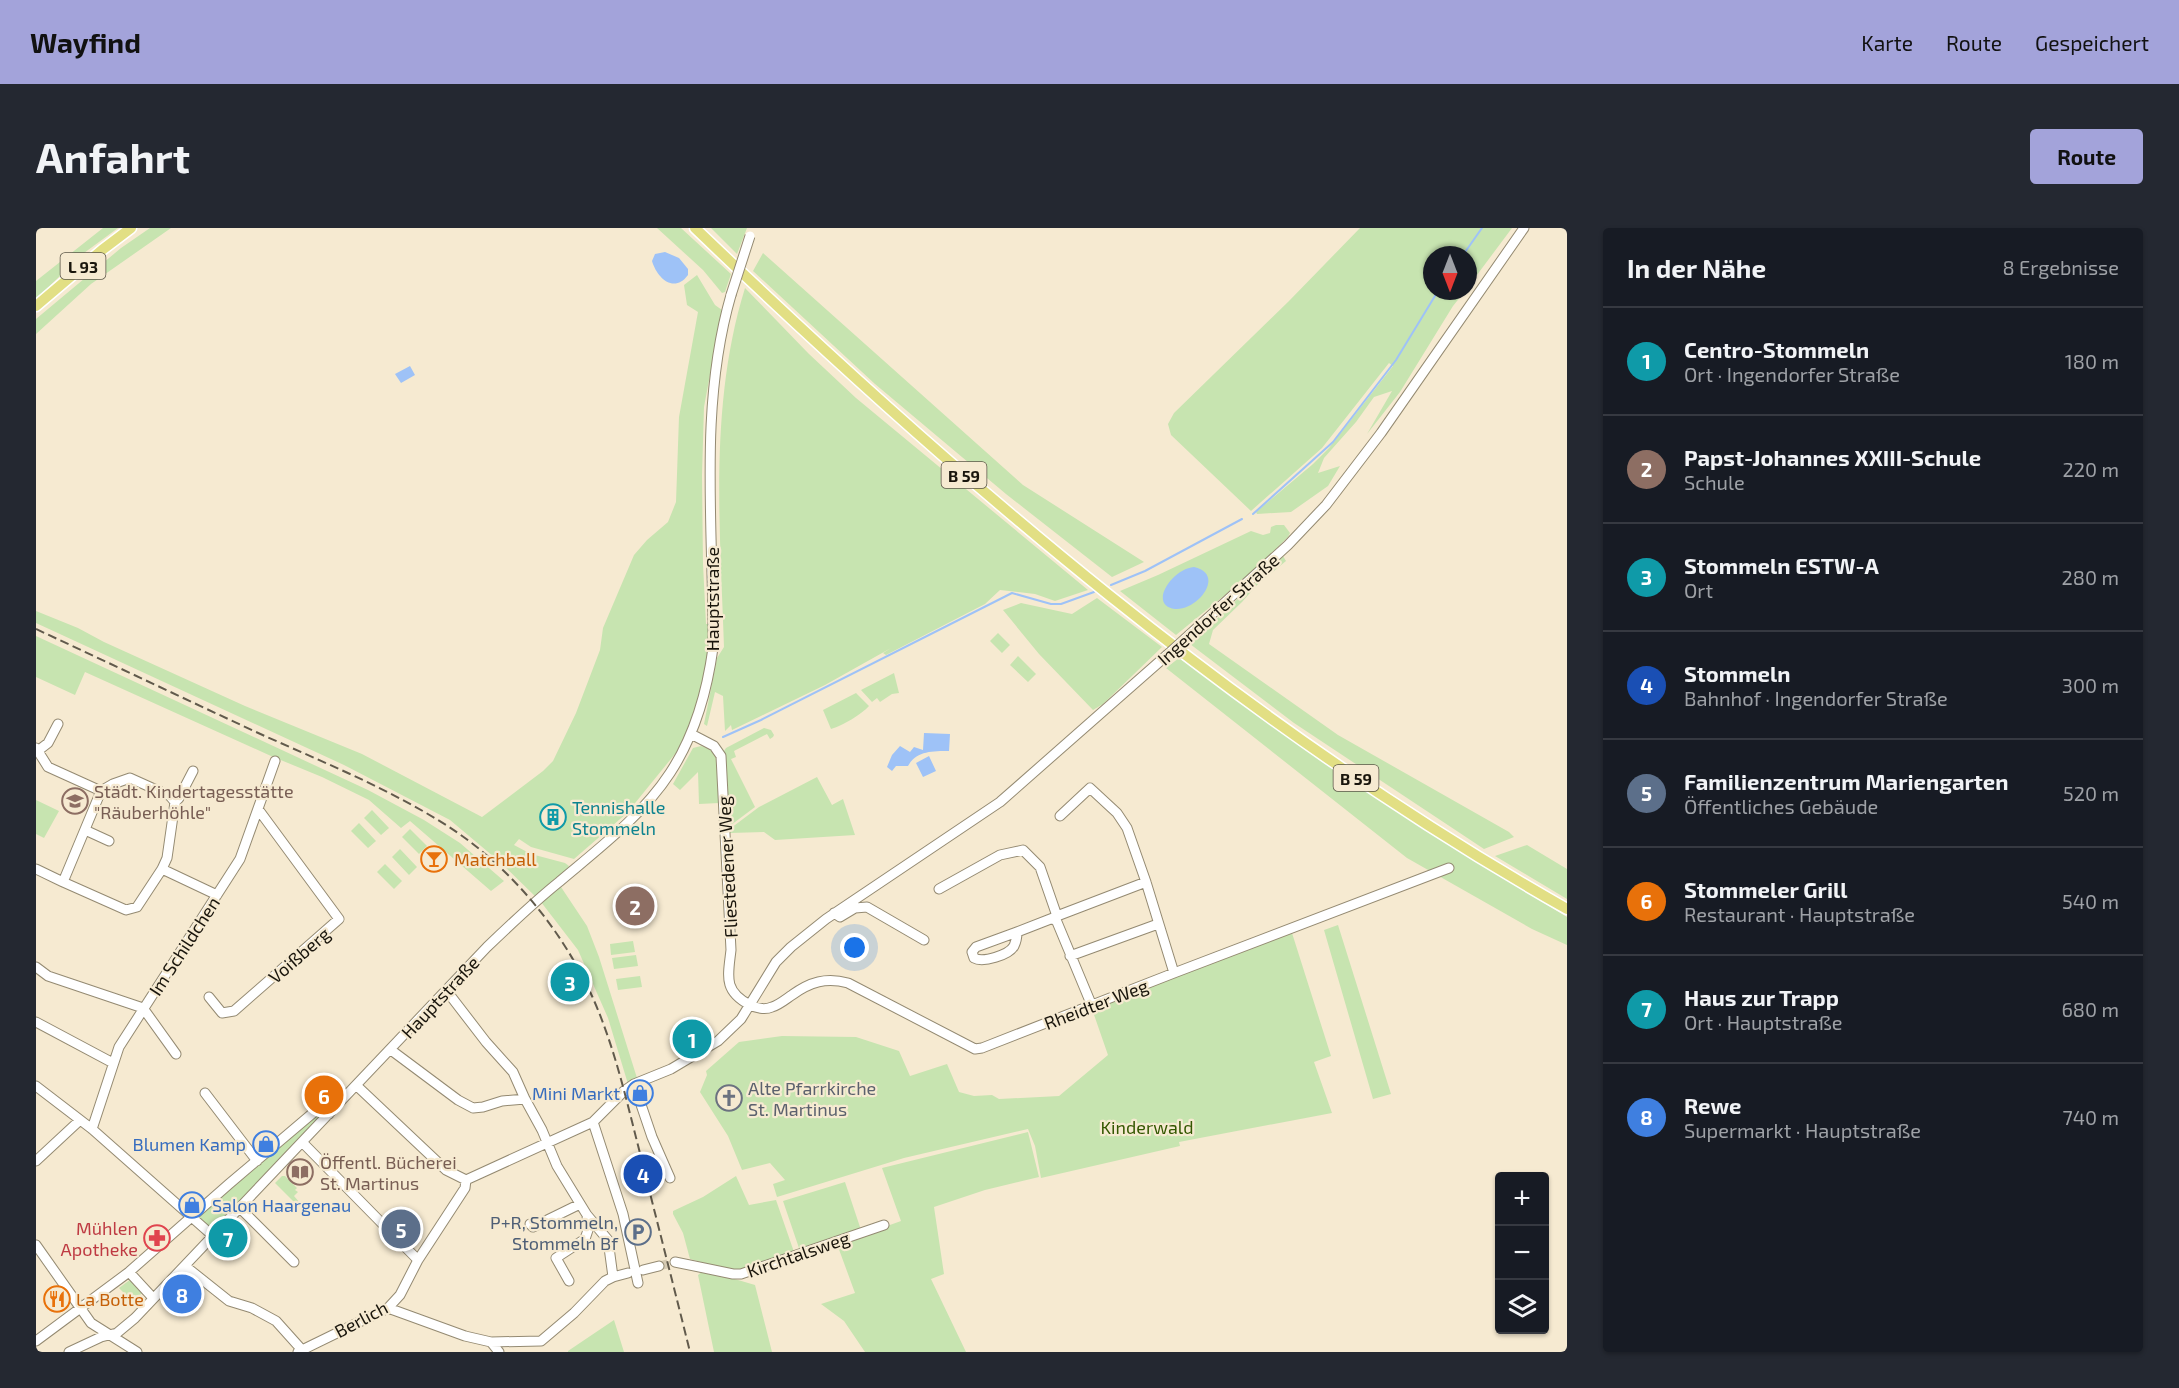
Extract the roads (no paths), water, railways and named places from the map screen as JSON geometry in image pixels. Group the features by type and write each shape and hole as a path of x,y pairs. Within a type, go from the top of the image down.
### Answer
{"main road":[{"name":"L 93","path":"36,306 131,228"},
{"name":"B 59","path":"695,228 899,419 1026,529 1191,660 1335,763 1467,849 1567,909"}],"street":[{"name":"Ingendorfer Straße","path":"466,1180 593,1122 634,1084 671,1069 718,1041 730,1031 751,1005 782,956 834,913 1000,802 1167,655 1288,545 1326,505 1381,433 1524,228"},
{"name":"Hauptstraße","path":"69,1352 123,1329 446,990 525,910 634,815 670,773 691,734 710,673 714,648 710,441 713,396 731,295 751,232"},
{"path":"58,724 48,743 37,749 42,759 48,767 101,790"},
{"name":"Fliestedener Weg","path":"691,734 714,746 721,756 731,950 728,977 730,990 751,1005"},
{"name":"Im Schildchen","path":"92,1129 119,1047 240,859 275,761"},
{"path":"36,869 126,910 137,907 167,858 175,802 193,771"},
{"path":"63,882 101,790 130,778 170,796 175,802"},
{"path":"1060,816 1090,788 1117,813 1127,828 1174,973"},
{"name":"Voißberg","path":"209,997 222,1013 234,1011 339,919 258,809"},
{"path":"85,830 109,841"},
{"path":"939,889 1000,855 1023,850 1040,867 1055,917 1092,1006"},
{"name":"Rheidter Weg","path":"751,1005 762,1009 772,1008 813,982 836,980 848,983 975,1049 982,1048 1449,868"},
{"path":"162,869 217,895"},
{"path":"1017,932 1014,947 1010,951 986,960 979,961 974,958 972,952 976,947 1146,882"},
{"name":"Ingendorfer Straße","path":"834,913 840,917 855,908 867,908 924,940"},
{"path":"1070,956 1158,924"},
{"path":"36,967 48,976 143,1008 176,1054"},
{"path":"446,990 486,1042 513,1072 557,1167 587,1215 608,1240 613,1277"},
{"path":"36,1022 112,1063"},
{"path":"391,1050 472,1108 525,1099"},
{"path":"634,1084 652,1137 670,1178"},
{"path":"36,1086 92,1129 213,1236"},
{"path":"357,1086 446,1170 466,1180"},
{"path":"205,1093 257,1161"},
{"path":"36,1341 129,1272 320,1107 329,1114"},
{"path":"36,1161 79,1121"},
{"path":"593,1122 622,1214 638,1283"},
{"path":"302,1142 418,1260"},
{"name":"Berlich","path":"300,1351 388,1308 400,1295 418,1260 465,1188 466,1180"},
{"path":"530,1224 533,1227 580,1204"},
{"path":"240,1208 294,1262"},
{"path":"569,1281 555,1258 585,1239 588,1230 587,1215"},
{"name":"Kirchtalsweg","path":"675,1262 741,1274 884,1225"},
{"path":"36,1245 80,1310 95,1327 137,1352"},
{"path":"185,1266 229,1301 252,1308 276,1321 300,1351"},
{"path":"643,1270 659,1266"},
{"path":"129,1272 153,1298"},
{"path":"388,1308 465,1336 491,1342 541,1341 574,1313 604,1281 628,1273"},
{"path":"491,1342 499,1352"}],"water":[{"path":"665,252 679,258 688,269 688,275 683,281 667,282 654,267 652,261 655,254"},
{"path":"410,366 415,375 401,383 395,374"},
{"path":"1194,567 1203,571 1208,577 1205,591 1200,598 1184,608 1175,609 1167,606 1163,601 1163,595 1171,580 1185,569"},
{"path":"924,733 950,734 949,751 920,755 915,757 908,766 896,766 892,771 887,767 892,755 900,746 910,752 914,747 923,750"},
{"path":"929,756 936,771 923,777 916,763"}],"waterway":[{"path":"1469,246 1482,228"},
{"path":"1253,514 1333,442 1396,360 1433,300"},
{"path":"1111,585 1145,571 1242,519"},
{"path":"723,737 1012,593 1051,604 1061,604 1094,592"}],"tunnel":[{"path":"659,1266 675,1262"}],"railway":[{"path":"36,629 352,775 423,811 469,841 491,859 531,900 565,946 600,1015 625,1096 690,1352"}],"place":[{"name":"Städt. Kindertagesstätte \"Räuberhöhle\"","path":"75,801"},
{"name":"Tennishalle Stommeln","path":"553,817"},
{"name":"Matchball","path":"434,859"},
{"name":"Papst-Johannes XXIII-Schule","path":"635,906"},
{"name":"Stommeln ESTW-A","path":"570,982"},
{"name":"Centro-Stommeln","path":"692,1039"},
{"name":"Mini Markt","path":"640,1093"},
{"name":"Stommeler Grill","path":"324,1095"},
{"name":"Alte Pfarrkirche St. Martinus","path":"729,1098"},
{"name":"Blumen Kamp","path":"266,1144"},
{"name":"Öffentl. Bücherei St. Martinus","path":"300,1172"},
{"name":"Stommeln","path":"643,1174"},
{"name":"Salon Haargenau","path":"192,1205"},
{"name":"Familienzentrum Mariengarten","path":"401,1229"},
{"name":"P+R, Stommeln, Stommeln Bf","path":"638,1232"},
{"name":"Mühlen Apotheke","path":"157,1238"},
{"name":"Haus zur Trapp","path":"228,1238"},
{"name":"Rewe","path":"182,1294"},
{"name":"La Botte","path":"57,1299"}],"park label":[{"name":"Kinderwald","path":"1147,1127"}]}
